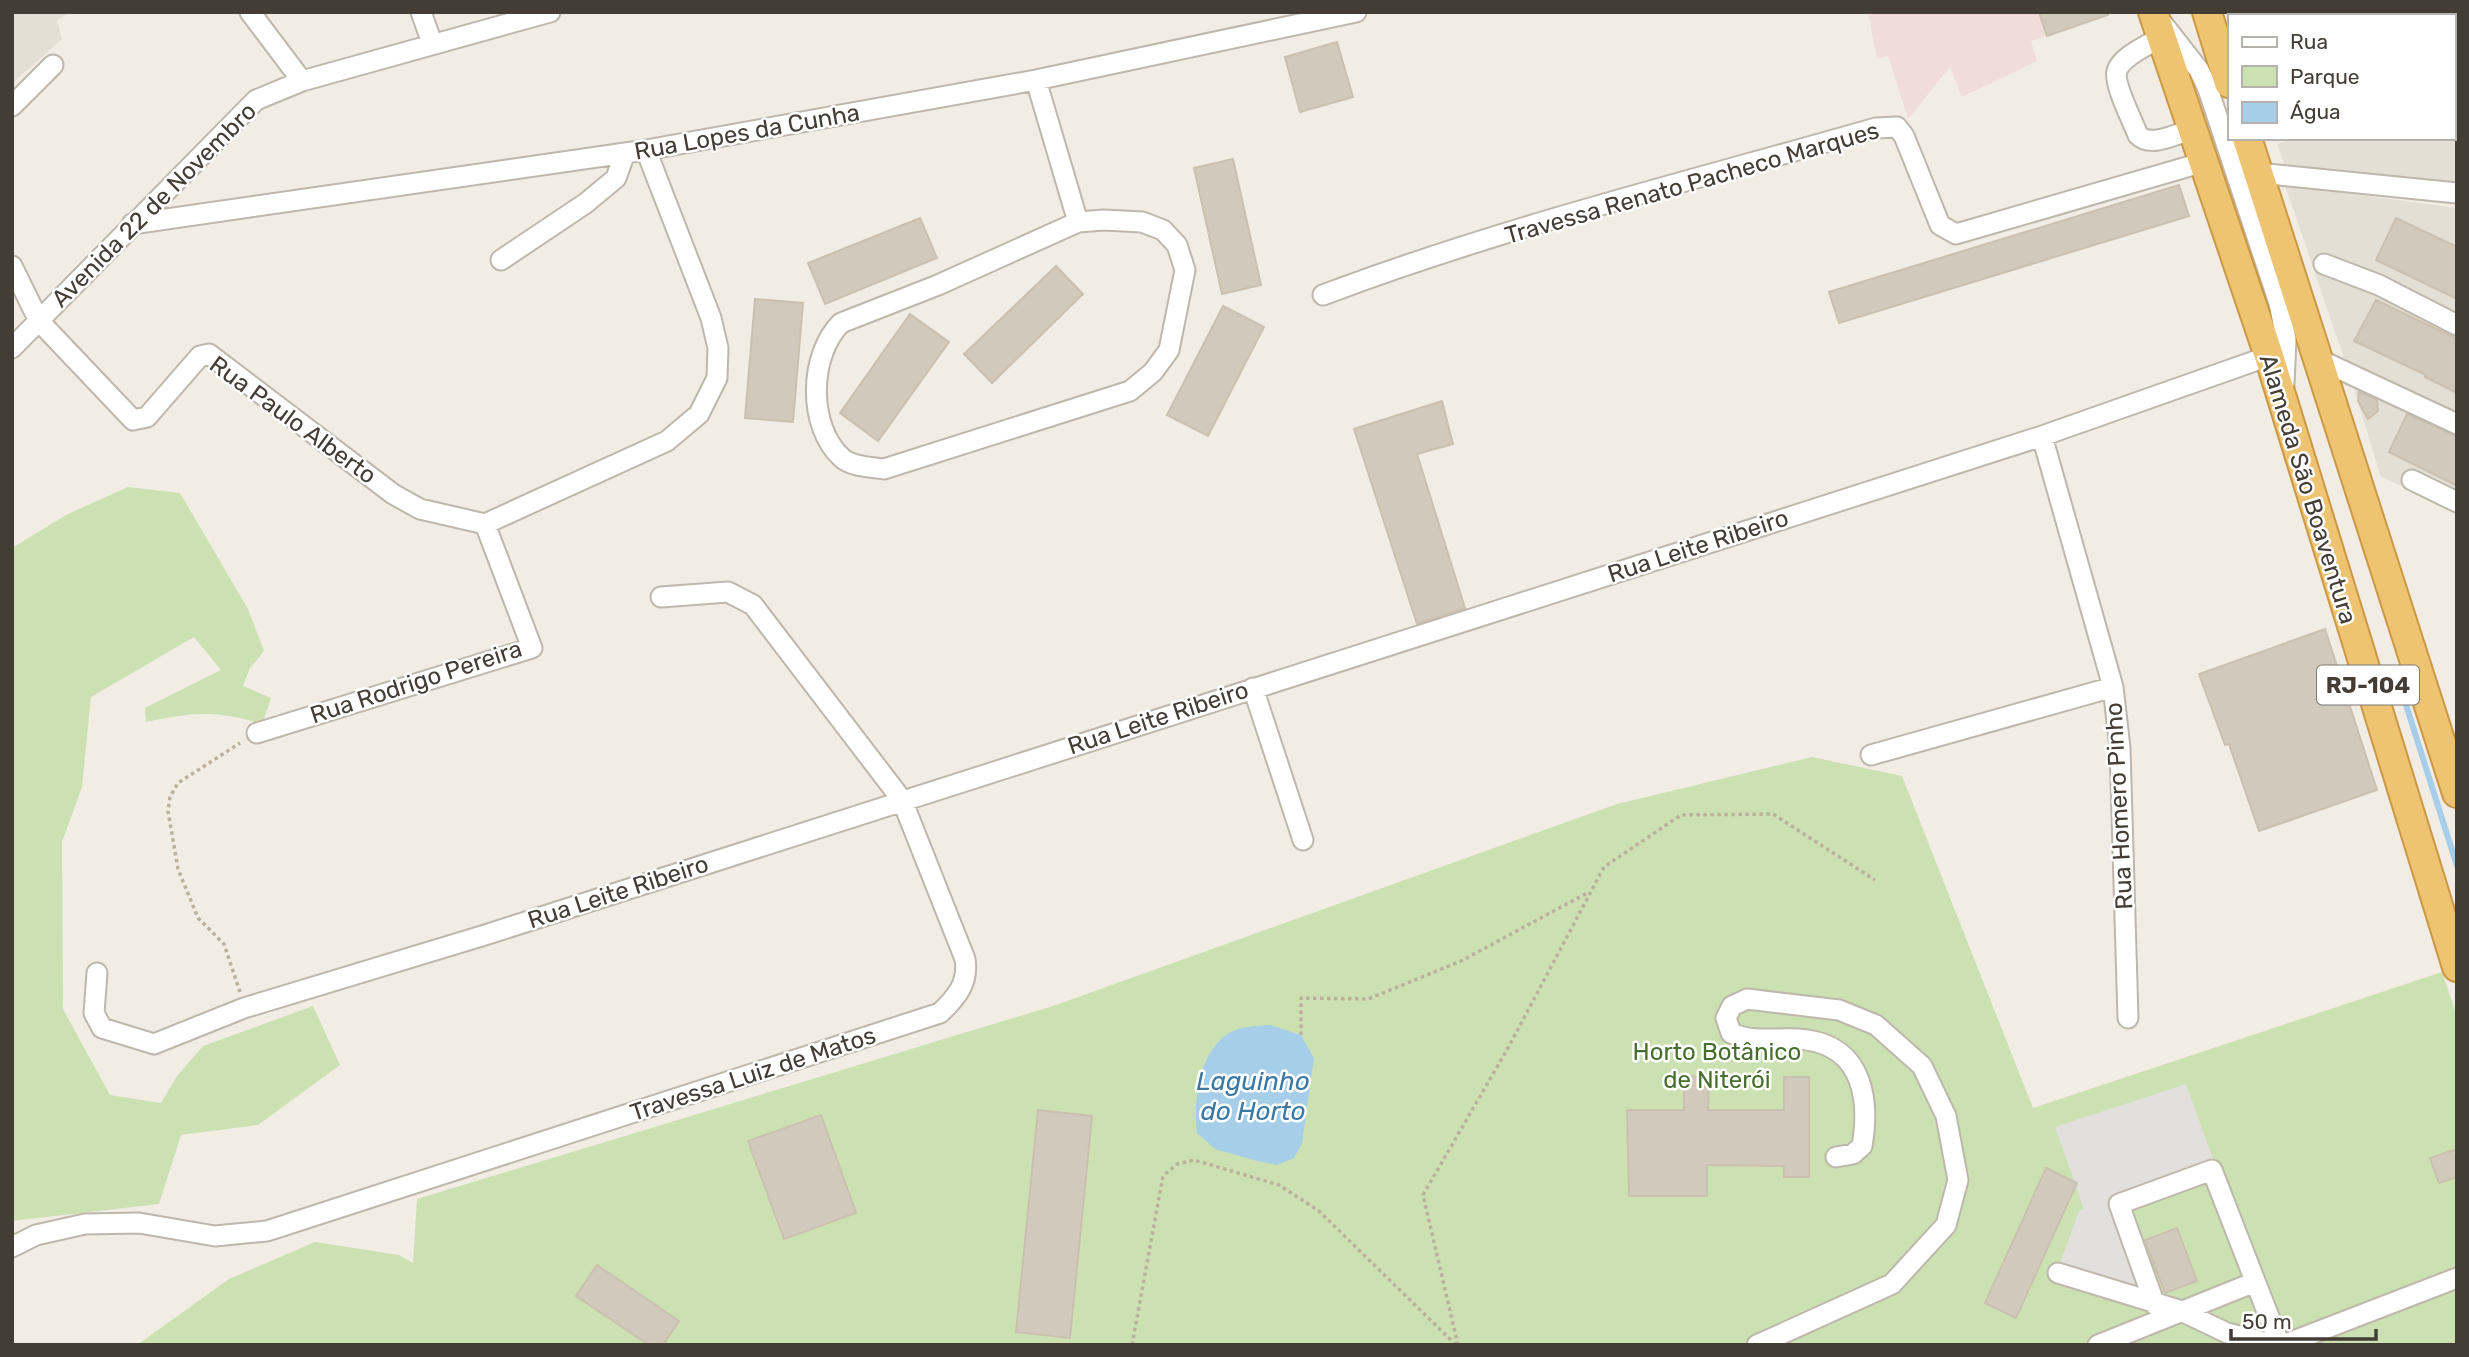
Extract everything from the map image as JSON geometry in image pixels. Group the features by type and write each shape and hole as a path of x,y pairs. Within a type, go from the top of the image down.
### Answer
{"highway":[{"path":"2207,12 2228,80"},
{"name":"Alameda São Boaventura","path":"2156,21 2269,356 2457,967"},
{"name":"Alameda São Boaventura","path":"2248,140 2457,793"}],"street":[{"path":"250,12 302,81"},
{"path":"421,12 432,43"},
{"name":"Avenida 22 de Novembro","path":"12,348 256,100 302,81 550,12"},
{"name":"Rua Lopes da Cunha","path":"132,224 646,150 1036,80 1356,12"},
{"path":"2193,129 2151,142 2143,141 2137,135 2117,81 2116,71 2156,21 2204,80 2279,303 2286,339 2283,402"},
{"path":"12,106 53,65"},
{"path":"1036,80 1078,222"},
{"name":"Travessa Renato Pacheco Marques","path":"1323,295 1388,270 1529,227 1876,128 1897,127 1904,136 1940,225 1955,234 2204,162"},
{"path":"485,524 667,441 699,414 717,378 718,348 711,318 646,150"},
{"path":"501,260 586,203 616,178 625,153"},
{"path":"2258,173 2457,193"},
{"path":"1078,222 1142,222 1163,230 1177,245 1185,270 1169,350 1153,372 1130,391 884,469 862,466 843,458 825,433 816,385 817,370 832,332 850,318 938,285 1078,222"},
{"path":"2324,264 2379,285 2457,325"},
{"path":"12,266 39,321"},
{"path":"2303,312 2316,395 2387,618 2440,741"},
{"name":"Rua Paulo Alberto","path":"39,321 133,419 147,417 200,356 209,354 393,494 420,509 485,524"},
{"name":"Rua Leite Ribeiro","path":"97,973 94,993 97,1021 102,1028 154,1044 244,1008 485,935 2042,436 2269,356"},
{"path":"2318,359 2457,424"},
{"name":"Rua Homero Pinho","path":"2042,436 2113,687 2120,748 2128,1018"},
{"path":"2412,480 2457,502"},
{"name":"Rua Rodrigo Pereira","path":"257,733 532,648 485,524"},
{"name":"Travessa Luiz de Matos","path":"12,1247 36,1235 85,1224 139,1223 215,1236 267,1231 940,1013 961,989 967,968 902,800 753,604 728,592 661,597"},
{"path":"1871,755 2113,687"},
{"path":"1253,688 1303,840"},
{"path":"1757,1345 1892,1284 1945,1225 1958,1180 1946,1116 1922,1066 1876,1025 1839,1010 1747,999 1732,1006 1726,1018 1731,1033 1742,1038 1808,1040 1843,1055 1862,1084 1867,1115 1862,1146 1853,1154 1836,1157"},
{"path":"2155,1305 2119,1204 2208,1170 2215,1172 2280,1345"},
{"path":"2058,1273 2155,1305 2179,1310 2224,1339 2280,1345 2457,1278"},
{"path":"2098,1345 2179,1310 2255,1282"}],"path":[{"path":"244,1008 224,944 198,918 178,869 168,811 170,797 178,783 211,759 257,733"},
{"path":"1457,1345 1423,1195 1508,1048 1604,867 1681,815 1773,814 1875,880"},
{"path":"1301,1035 1301,998 1368,999 1461,961 1591,891"},
{"path":"1132,1345 1164,1176 1177,1164 1194,1160 1279,1185 1319,1212 1457,1345"}],"shaded area":[{"path":"12,12 71,12 57,20 62,39 12,84"},
{"path":"1868,12 2116,12 2031,41 2037,61 1962,97 1950,67 1908,119 1888,56 1877,59"},
{"path":"2457,85 2457,189 2285,166 2277,144 2292,140 2455,140"},
{"path":"2285,185 2457,208 2457,511 2381,477"},
{"path":"2186,1084 2213,1159 2112,1198 2145,1296 2059,1266 2079,1211 2084,1209 2055,1127"}],"green space":[{"path":"128,487 180,493 248,609 264,651 250,668 243,686 271,698 262,724 231,716 204,714 146,722 145,708 221,670 194,637 91,697 82,787 62,842 63,1009 110,1095 161,1103 177,1076 203,1046 313,1006 340,1065 258,1125 181,1135 159,1204 12,1221 12,548 68,514"},
{"name":"Horto Botânico de Niterói","path":"1812,757 1902,776 2033,1108 2442,972 2457,1016 2457,1345 137,1345 229,1279 315,1242 399,1255 413,1263 417,1199 1053,1006 1617,804"}],"water":[{"name":"Laguinho do Horto","path":"1270,1025 1301,1035 1314,1058 1302,1143 1294,1158 1277,1165 1215,1149 1197,1133 1196,1120 1201,1076 1212,1049 1233,1031"}],"building":[{"path":"2039,12 2107,12 2108,15 2047,36"},
{"path":"1337,42 1353,97 1300,112 1285,57"},
{"path":"1233,159 1261,285 1222,294 1194,168"},
{"path":"2179,185 2189,216 1839,323 1829,292"},
{"path":"920,218 937,258 825,304 808,263"},
{"path":"2396,218 2457,247 2457,299 2376,260"},
{"path":"1056,266 1083,294 992,383 964,354"},
{"path":"755,299 803,303 793,422 745,418"},
{"path":"2376,300 2457,339 2457,393 2354,341"},
{"path":"1223,306 1264,327 1208,436 1167,415"},
{"path":"910,314 949,342 878,441 840,413"},
{"path":"2359,392 2377,400 2378,411 2368,419 2358,401"},
{"path":"1442,401 1453,444 1417,454 1465,608 1417,624 1354,429"},
{"path":"2407,414 2457,436 2457,486 2389,452"},
{"path":"2325,629 2377,790 2259,831 2229,744 2225,745 2199,674"},
{"path":"1684,1076 1709,1077 1708,1110 1784,1110 1784,1077 1809,1077 1809,1177 1784,1177 1784,1166 1707,1165 1707,1196 1629,1196 1627,1110 1684,1110"},
{"path":"1038,1110 1092,1116 1070,1338 1016,1332"},
{"path":"821,1115 856,1213 784,1239 748,1141"},
{"path":"2457,1149 2457,1177 2439,1183 2430,1158"},
{"path":"2046,1168 2077,1183 2016,1318 1985,1303"},
{"path":"2177,1228 2197,1281 2165,1293 2145,1240"},
{"path":"597,1265 679,1321 663,1345 649,1345 576,1296"}],"waterway":[{"path":"2402,692 2457,866"}]}
